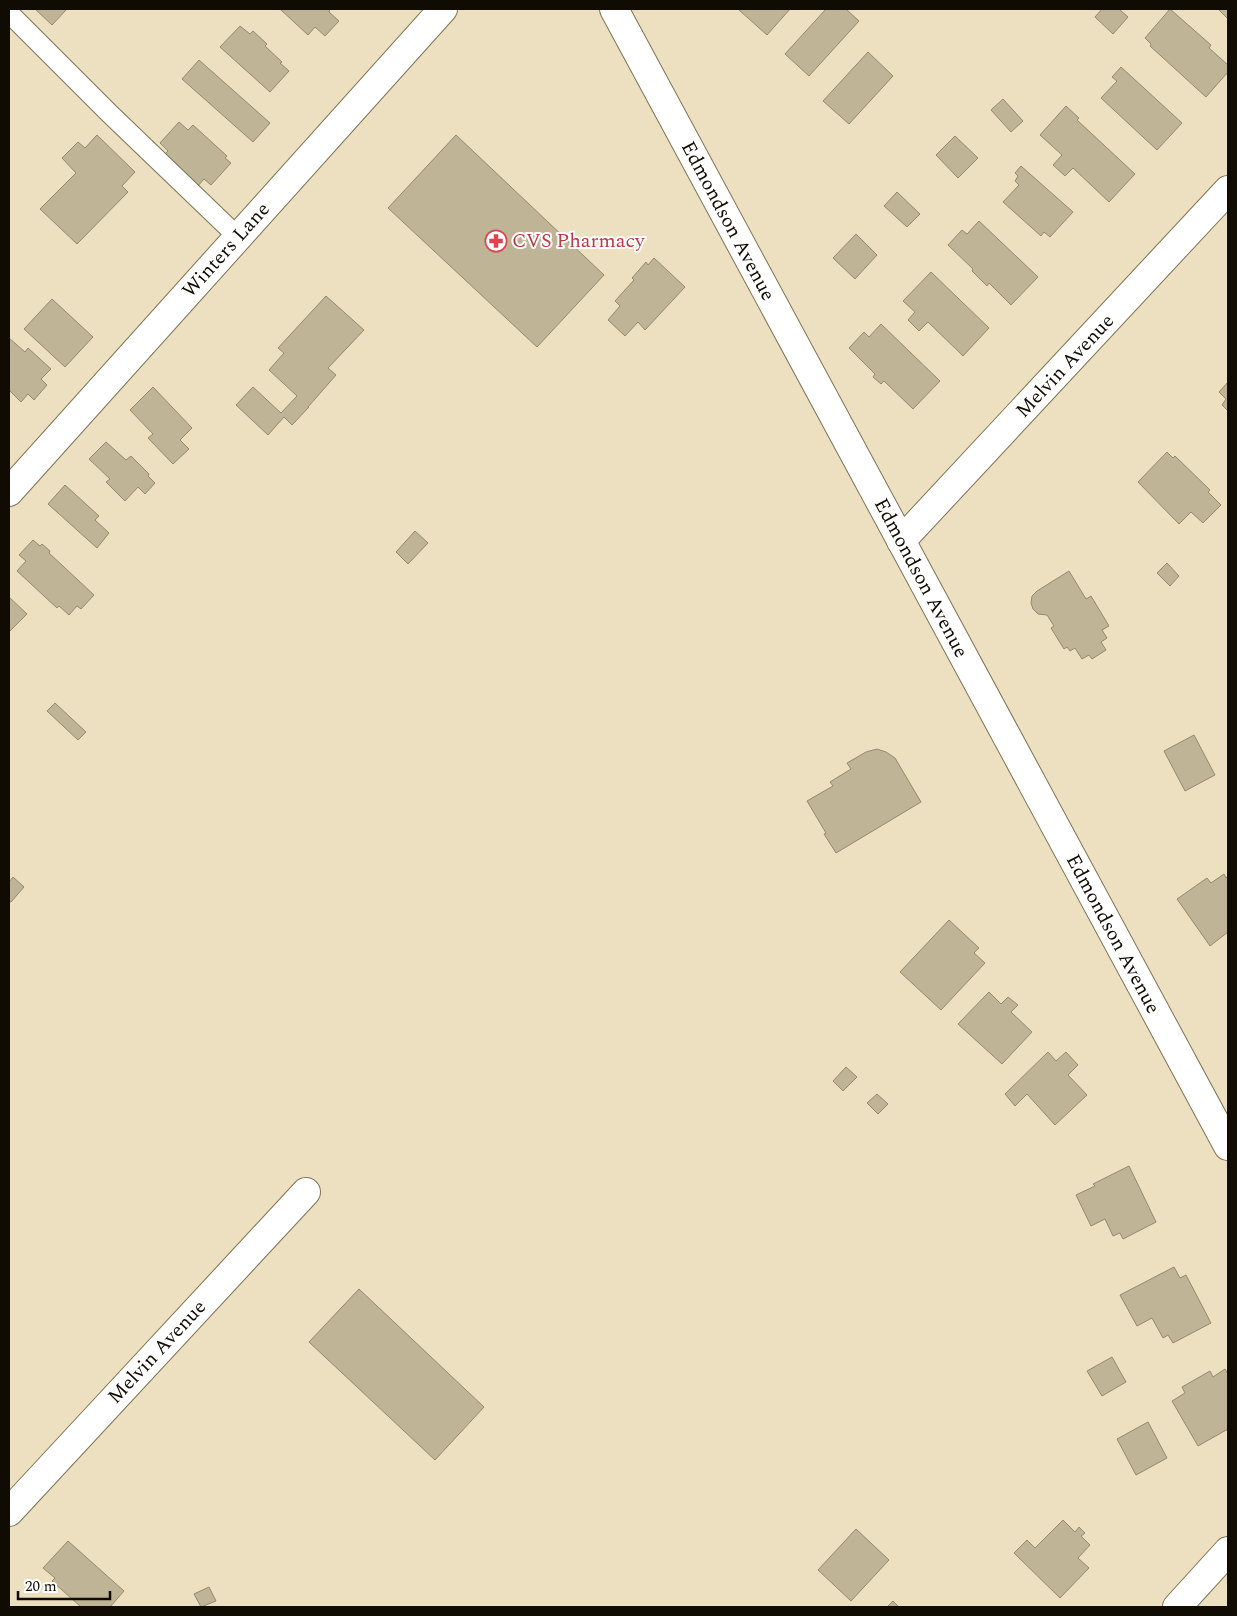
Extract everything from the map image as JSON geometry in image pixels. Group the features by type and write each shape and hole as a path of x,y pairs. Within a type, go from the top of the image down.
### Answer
{"street":[{"name":"Winters Lane","path":"9,492 443,9"},
{"name":"Edmondson Avenue","path":"614,9 1228,1146"},
{"name":"Melvin Avenue","path":"901,541 1228,190"},
{"name":"Melvin Avenue","path":"9,1512 306,1192"},
{"path":"1177,1607 1228,1551"}],"lane":[{"path":"9,13 109,113 238,237"}],"building":[{"path":"35,9 65,9 66,10 52,25"},
{"path":"280,9 330,9 329,12 339,21 325,36 315,27 308,35"},
{"path":"790,9 767,35 739,10"},
{"path":"826,9 846,9 859,21 809,76 785,54"},
{"path":"1102,9 1119,9 1128,17 1113,34 1095,17"},
{"path":"1170,9 1211,45 1209,48 1228,65 1228,72 1206,97 1150,46 1151,44 1145,38"},
{"path":"1218,9 1228,9 1228,19"},
{"path":"240,26 250,34 253,31 267,44 265,46 289,71 270,92 220,47"},
{"path":"868,52 893,76 849,124 823,101"},
{"path":"199,60 270,123 253,142 182,79"},
{"path":"1121,67 1182,123 1157,150 1101,98 1117,81 1112,77"},
{"path":"1003,99 1023,121 1011,132 991,110"},
{"path":"1066,106 1079,118 1077,120 1135,174 1109,202 1073,168 1065,176 1053,165 1062,155 1040,135"},
{"path":"179,122 188,130 193,125 227,156 225,158 231,163 211,185 204,179 197,187 163,156 168,151 160,143"},
{"path":"97,135 135,172 122,186 128,192 77,244 40,209 76,173 62,158 78,142 85,148"},
{"name":"CVS Pharmacy","path":"456,135 604,275 537,347 388,208"},
{"path":"955,136 978,158 958,178 936,155"},
{"path":"1021,166 1073,212 1050,237 1044,232 1041,236 1003,202 1019,185 1015,181 1018,176 1015,173"},
{"path":"897,192 920,214 907,227 884,206"},
{"path":"979,221 1038,277 1011,305 989,283 987,286 972,271 973,269 948,245 962,230 967,234"},
{"path":"856,234 877,255 855,279 833,258"},
{"path":"654,258 685,287 645,330 638,322 625,336 608,320 620,306 615,301 634,280 632,278 646,262 648,265"},
{"path":"931,272 989,328 963,356 928,322 919,331 908,320 915,312 903,301"},
{"path":"326,296 364,330 328,368 336,375 309,407 292,425 284,417 268,435 236,405 253,387 281,413 297,396 269,370 284,353 278,348"},
{"path":"52,299 93,337 65,367 24,329"},
{"path":"881,324 940,381 913,409 884,381 881,384 873,377 875,374 849,348 864,332 869,337"},
{"path":"9,338 25,352 28,348 51,369 41,379 47,385 34,400 28,394 21,402 9,390"},
{"path":"1228,382 1228,411 1222,405 1226,399 1219,392"},
{"path":"153,387 192,428 180,440 189,449 173,464 148,438 153,434 130,410"},
{"path":"106,442 126,460 131,456 149,474 148,476 155,483 145,494 138,487 125,501 106,482 110,479 89,459"},
{"path":"1167,452 1173,458 1175,456 1210,490 1208,492 1221,505 1203,523 1191,512 1179,524 1138,482"},
{"path":"65,485 99,516 95,520 109,533 97,548 48,504"},
{"path":"415,531 428,543 408,564 396,552"},
{"path":"33,540 40,546 42,544 50,551 49,553 94,595 81,609 77,606 69,615 59,606 57,608 17,571 26,561 19,555"},
{"path":"1167,563 1179,576 1170,586 1157,573"},
{"path":"1069,571 1086,599 1091,596 1109,626 1102,630 1107,638 1101,642 1106,650 1092,659 1089,655 1082,659 1075,648 1070,651 1067,647 1064,649 1051,628 1054,626 1047,615 1038,614 1033,609 1031,603 1032,596 1037,591"},
{"path":"9,597 27,614 10,631 9,629"},
{"path":"55,703 86,732 78,740 47,711"},
{"path":"1194,735 1215,775 1185,791 1164,751"},
{"path":"877,749 895,758 921,802 836,853 807,801 833,786 830,782 851,769 847,763 866,752"},
{"path":"1224,874 1226,878 1228,876 1228,932 1210,946 1177,899 1207,878 1211,883"},
{"path":"13,877 24,887 11,902 9,901 9,882"},
{"path":"949,920 979,948 974,953 985,963 941,1010 900,972"},
{"path":"989,992 1001,1004 1008,997 1018,1005 1011,1012 1032,1032 1002,1064 958,1024"},
{"path":"1048,1052 1056,1061 1066,1052 1078,1065 1068,1075 1087,1095 1055,1125 1027,1094 1015,1106 1005,1094"},
{"path":"846,1067 857,1077 843,1091 833,1081"},
{"path":"877,1094 888,1104 878,1114 867,1103"},
{"path":"1129,1166 1156,1222 1123,1239 1120,1233 1113,1236 1105,1219 1091,1226 1076,1195"},
{"path":"1174,1267 1180,1278 1186,1275 1211,1323 1173,1343 1168,1335 1163,1338 1152,1318 1137,1326 1120,1295"},
{"path":"359,1289 484,1407 435,1460 309,1342"},
{"path":"1112,1357 1126,1382 1102,1396 1087,1371"},
{"path":"1225,1369 1228,1374 1228,1429 1198,1446 1172,1401 1185,1393 1182,1387 1210,1371 1213,1377"},
{"path":"1148,1422 1167,1458 1136,1475 1117,1439"},
{"path":"1063,1520 1075,1532 1079,1527 1085,1533 1081,1536 1090,1545 1078,1558 1089,1568 1060,1598 1014,1553 1027,1540 1035,1548"},
{"path":"856,1529 889,1560 851,1601 818,1570"},
{"path":"68,1541 124,1591 110,1607 81,1607 52,1581 55,1578 43,1568"},
{"path":"209,1587 216,1601 201,1607 194,1594"},
{"path":"893,1601 899,1607 887,1607"}],"place":[{"name":"CVS Pharmacy","path":"496,241"}]}
